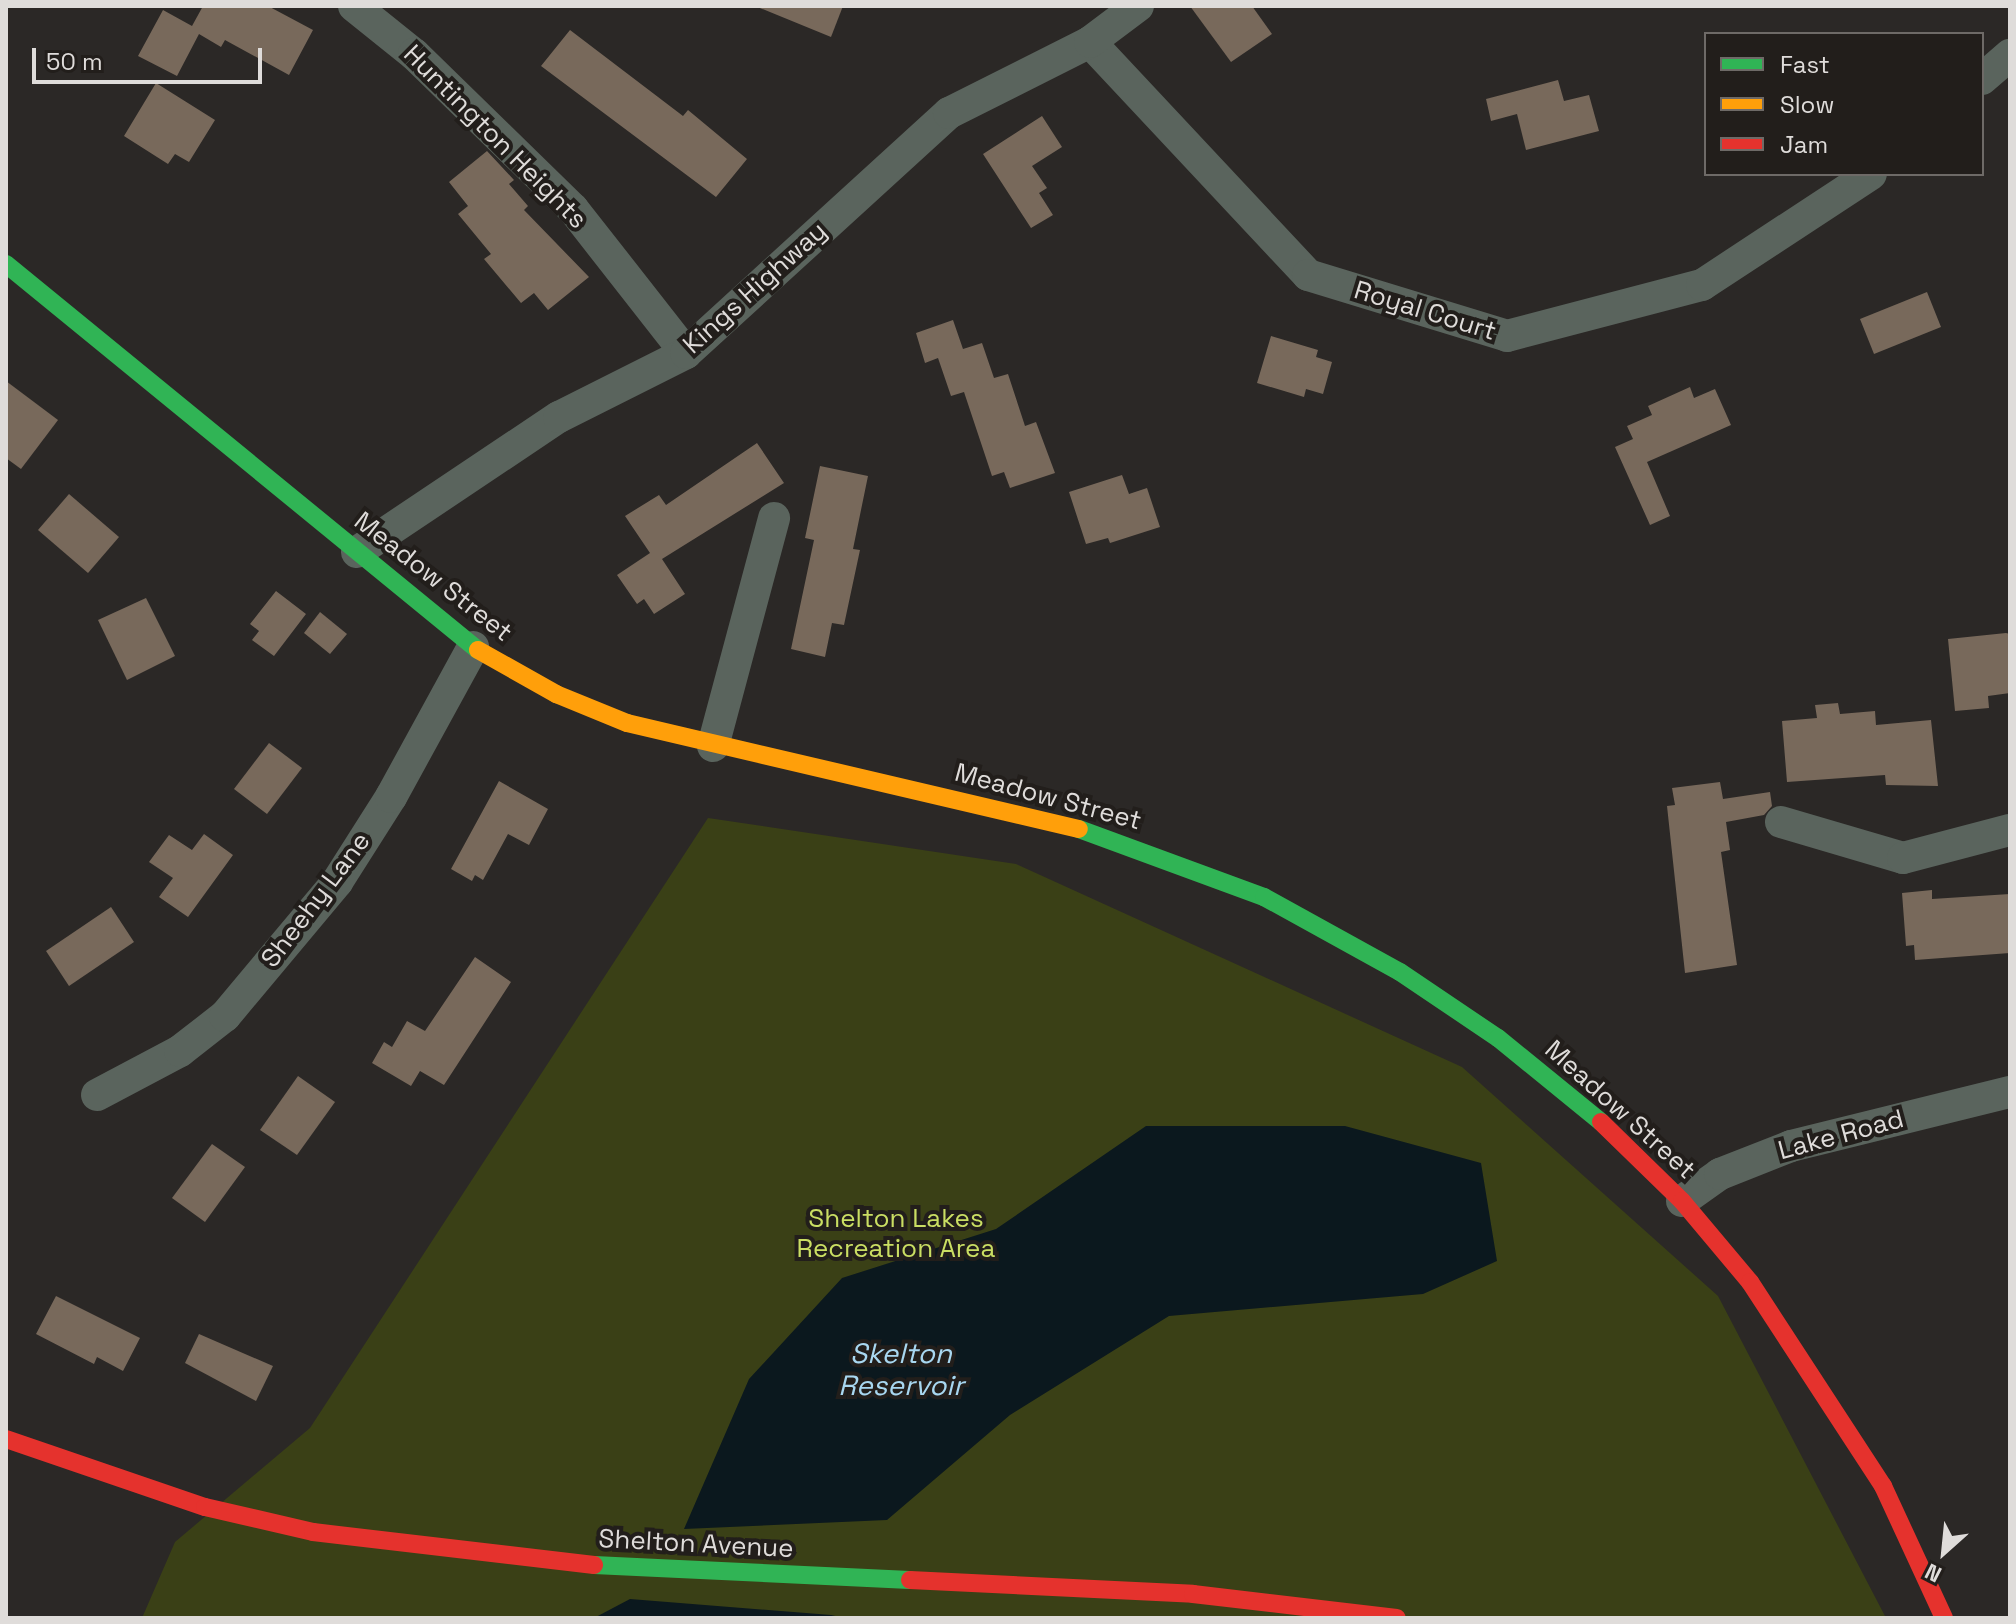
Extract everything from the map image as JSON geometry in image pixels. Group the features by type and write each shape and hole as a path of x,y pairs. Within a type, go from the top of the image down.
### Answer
{"street":[{"name":"Huntington Heights","path":"354,6 414,54 573,209 686,353"},
{"name":"Kings Highway","path":"357,552 559,417 686,353 949,113 1090,42 1138,6"},
{"name":"Royal Court","path":"1090,42 1308,275 1507,336 1702,285 1868,176"},
{"path":"1984,77 2010,55"},
{"name":"Meadow Street","path":"6,264 473,647 570,700 627,723 713,746 1103,834 1264,897 1400,972 1498,1038 1596,1117 1682,1201 1750,1282 1826,1393 1883,1486 1944,1618"},
{"path":"713,746 774,518"},
{"name":"Sheehy Lane","path":"97,1095 180,1051 225,1016 337,882 391,797 473,647"},
{"path":"1781,822 1903,858 2010,830"},
{"name":"Lake Road","path":"1682,1201 1720,1174 1791,1146 2010,1092"},
{"name":"Shelton Avenue","path":"6,1439 205,1507 313,1532 422,1548 609,1566 1193,1594 1397,1618"}],"green space":[{"name":"Shelton Lakes Recreation Area","path":"708,818 1016,864 1462,1067 1718,1296 1886,1618 142,1618 175,1542 310,1428"}],"water":[{"name":"Skelton Reservoir","path":"1146,1126 1345,1126 1481,1163 1497,1261 1423,1294 1169,1316 1010,1415 887,1520 684,1529 749,1379 842,1278 996,1229"},
{"path":"630,1599 831,1615 844,1618 594,1618"}],"building":[{"path":"203,6 268,6 313,30 289,75 225,40 221,47 199,34 177,76 138,56 163,10 192,26"},
{"path":"755,6 843,6 831,37"},
{"path":"1190,6 1252,6 1272,34 1231,62"},
{"path":"570,30 683,116 688,110 747,159 716,197 541,66"},
{"path":"1558,80 1564,101 1589,95 1599,131 1526,150 1517,114 1491,121 1486,99"},
{"path":"156,83 215,120 189,162 175,154 168,164 124,136"},
{"path":"1042,116 1062,147 1032,166 1047,188 1039,193 1053,215 1031,228 983,154"},
{"path":"487,151 514,180 509,184 528,206 524,210 589,277 548,310 534,293 521,303 484,259 491,254 458,214 468,206 449,182"},
{"path":"1927,292 1941,327 1874,354 1860,319"},
{"path":"953,320 963,349 982,343 994,378 1008,374 1025,426 1036,422 1055,473 1010,488 1004,472 992,476 964,392 951,396 938,358 925,363 916,333"},
{"path":"1271,336 1318,350 1316,357 1332,362 1323,394 1306,389 1304,397 1257,383"},
{"path":"6,381 58,420 21,469 6,458"},
{"path":"1690,387 1694,398 1715,389 1731,425 1647,462 1670,516 1650,525 1615,447 1633,439 1627,426 1652,415 1648,406"},
{"path":"757,443 784,483 662,559 685,594 654,614 644,599 637,604 617,575 650,553 625,516 659,495 666,505"},
{"path":"820,466 868,476 853,549 860,550 844,625 832,623 825,657 791,649 814,540 805,538"},
{"path":"1122,475 1129,494 1147,488 1160,527 1110,543 1108,538 1086,544 1069,492"},
{"path":"69,494 119,537 88,573 38,530"},
{"path":"276,591 306,614 274,656 252,640 259,631 250,624"},
{"path":"146,598 175,656 127,680 98,620"},
{"path":"320,612 347,634 330,654 304,633"},
{"path":"2010,634 2010,693 1988,696 1989,708 1955,711 1948,639"},
{"path":"1838,703 1840,714 1875,711 1876,725 1931,720 1938,786 1886,785 1885,775 1787,782 1782,721 1817,718 1815,705"},
{"path":"269,743 302,768 267,814 234,789"},
{"path":"499,781 548,809 529,845 508,834 483,880 475,875 472,881 451,869"},
{"path":"1720,782 1723,799 1770,792 1772,806 1764,815 1726,822 1730,850 1721,852 1737,965 1685,973 1667,806 1675,805 1672,788"},
{"path":"204,834 233,855 188,917 159,897 173,878 149,862 169,835 192,850"},
{"path":"1932,890 1932,899 2010,894 2010,953 1915,960 1914,945 1906,946 1902,893"},
{"path":"111,907 134,942 69,986 46,951"},
{"path":"475,957 511,982 444,1085 420,1071 411,1086 372,1063 384,1042 392,1047 407,1021 425,1031"},
{"path":"298,1076 335,1102 297,1155 260,1130"},
{"path":"212,1144 245,1167 205,1222 172,1198"},
{"path":"56,1296 140,1338 123,1371 97,1357 94,1364 36,1334"},
{"path":"199,1334 273,1366 256,1401 185,1363"}],"traffic: fast":[{"path":"6,264 478,650"},
{"path":"1079,829 1264,897 1400,972 1498,1038 1601,1122"},
{"path":"594,1565 910,1580"}],"traffic: slow":[{"path":"478,650 556,694 627,723 1079,829"}],"traffic: jam":[{"path":"1601,1122 1682,1201 1750,1282 1883,1486 1944,1618"},
{"path":"6,1439 205,1507 313,1532 594,1565"},
{"path":"910,1580 1193,1594 1397,1618"}]}
